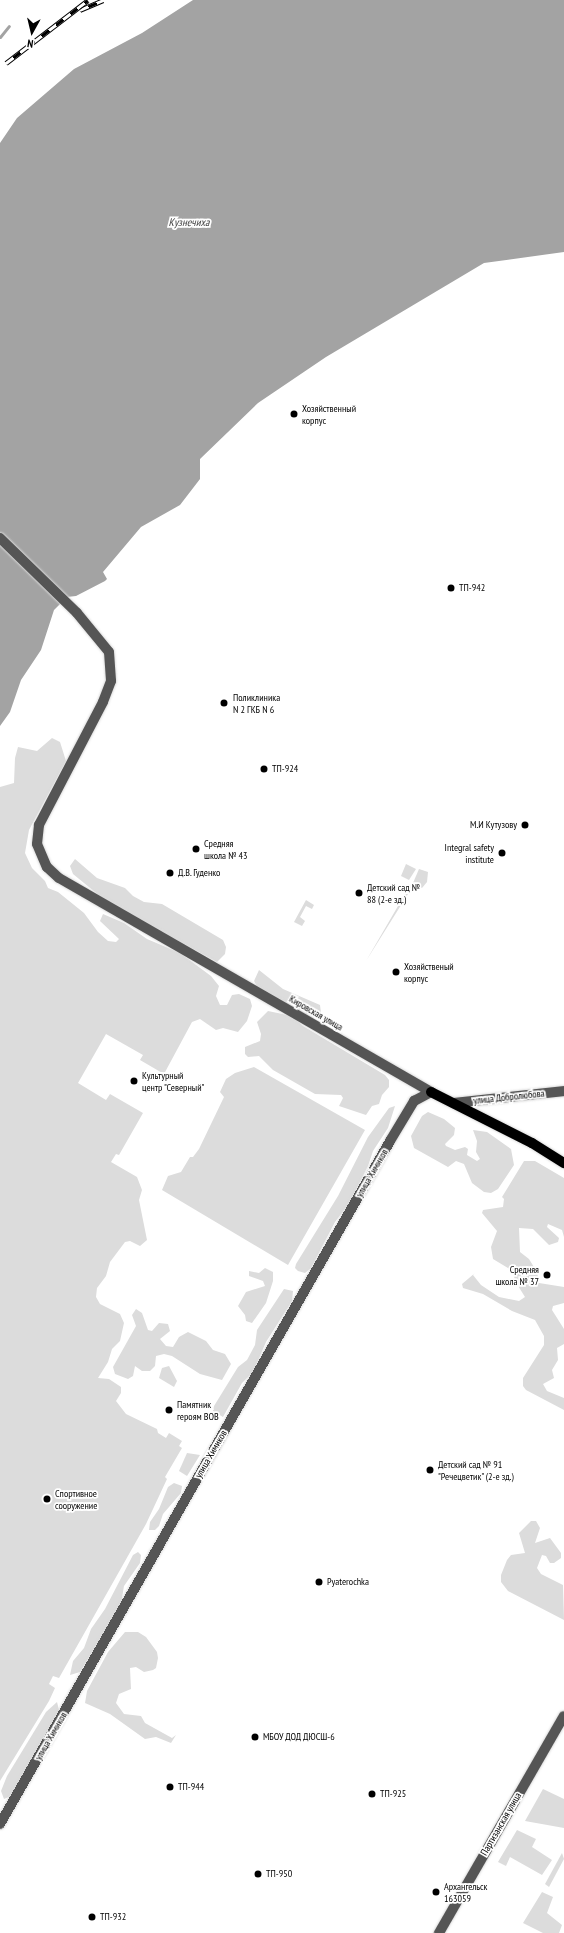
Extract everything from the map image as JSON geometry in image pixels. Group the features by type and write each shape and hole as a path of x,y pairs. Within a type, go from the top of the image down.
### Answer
{"main road":[{"name":"Кировская улица","path":"431,1092 532,1143 564,1163"}],"street":[{"name":"Кировская улица","path":"0,538 77,613 109,652 110,681 91,727 39,825 37,844 40,857 46,867 59,878 431,1092"},
{"name":"улица Добролюбова","path":"454,1103 564,1091"},
{"name":"улица Химиков","path":"0,1824 390,1141 414,1101 431,1092"},
{"name":"Партизанская улица","path":"439,1933 564,1716"}],"shaded area":[{"path":"52,738 60,742 66,761 29,830 25,853 32,868 45,881 48,888 58,892 84,913 98,932 108,941 116,942 119,939 100,921 103,914 124,923 147,939 180,953 211,976 219,986 216,996 220,1005 227,1005 232,995 239,994 250,999 252,1006 247,1021 238,1032 223,1028 216,1030 200,1019 192,1022 164,1074 140,1060 143,1055 106,1034 78,1083 106,1100 110,1094 143,1113 119,1155 116,1154 111,1162 137,1177 142,1190 139,1200 147,1240 140,1246 130,1241 125,1242 110,1262 106,1276 97,1288 96,1297 100,1304 120,1314 124,1323 120,1341 112,1349 108,1362 98,1378 109,1379 121,1387 121,1393 116,1401 126,1414 157,1429 158,1433 166,1438 169,1433 182,1441 179,1446 182,1448 165,1477 167,1479 146,1524 59,1678 53,1676 49,1684 55,1688 49,1701 0,1781 0,787 14,783 15,758 18,747 37,751"},
{"path":"75,859 97,878 125,888 133,896 144,902 162,904 223,940 226,947 225,954 217,962 106,901 73,874 70,866"},
{"path":"406,864 416,869 409,880 401,876"},
{"path":"419,869 428,872 427,882 422,888 413,883"},
{"path":"409,884 413,886 366,961 405,894"},
{"path":"306,900 314,905 312,909 306,906 300,917 305,921 302,926 294,922"},
{"path":"259,970 283,989 320,1005 321,1013 312,1019 258,988 254,981"},
{"path":"268,1011 292,1016 303,1026 385,1075 389,1080 389,1087 382,1095 379,1104 372,1106 366,1115 339,1106 343,1098 341,1095 315,1094 273,1070 259,1056 248,1057 245,1054 245,1047 260,1041 261,1034 257,1022"},
{"path":"254,1067 365,1130 288,1265 162,1190 168,1176 181,1172 190,1157 193,1157 199,1149 224,1097 220,1092 226,1079 235,1073"},
{"path":"395,1106 388,1128 373,1151 368,1166 348,1205 335,1222 311,1268 305,1273 298,1271 295,1268 296,1264 338,1196 368,1137 389,1108"},
{"path":"428,1112 444,1119 455,1128 454,1135 445,1144 446,1146 455,1150 465,1147 468,1149 467,1155 477,1161 480,1159 476,1152 477,1141 473,1130 487,1132 511,1149 514,1165 498,1189 491,1193 484,1192 472,1183 464,1164 456,1161 448,1167 414,1148 411,1136 422,1116"},
{"path":"524,1161 535,1161 564,1178 564,1237 562,1230 548,1224 547,1227 559,1238 558,1242 549,1245 533,1229 519,1228 520,1252 529,1259 537,1272 539,1283 564,1287 564,1303 553,1306 552,1310 564,1329 564,1344 557,1348 558,1360 552,1370 554,1378 543,1384 547,1391 564,1398 564,1410 526,1390 523,1386 523,1378 544,1345 544,1336 535,1320 512,1311 483,1294 463,1288 462,1284 475,1273 473,1275 481,1285 499,1297 519,1301 525,1297 515,1281 513,1271 493,1259 491,1247 497,1231 482,1213 483,1210 503,1207 504,1199 502,1197"},
{"path":"265,1268 273,1272 273,1281 266,1303 252,1323 246,1321 245,1315 238,1306 246,1292 265,1286 263,1281 249,1276 249,1271 259,1273"},
{"path":"284,1289 293,1291 292,1301 266,1342 253,1372 242,1383 223,1417 213,1411 214,1406 238,1367 247,1360 255,1345 257,1330"},
{"path":"136,1309 142,1313 148,1330 152,1331 159,1323 168,1324 170,1331 160,1339 166,1346 173,1347 179,1337 188,1332 206,1341 213,1350 225,1354 231,1364 222,1380 200,1374 172,1356 164,1354 156,1356 155,1366 150,1371 142,1371 135,1366 133,1376 128,1379 115,1374 113,1367 136,1326 132,1315"},
{"path":"169,1366 177,1381 174,1387 159,1378 162,1368"},
{"path":"187,1453 200,1455 187,1476 179,1471"},
{"path":"174,1483 182,1486 181,1493 163,1514 159,1526 155,1530 149,1530 150,1522 159,1509 168,1487"},
{"path":"531,1521 536,1521 540,1528 535,1543 550,1538 561,1553 561,1558 554,1563 550,1563 546,1556 542,1555 537,1568 541,1574 563,1585 564,1620 508,1591 501,1582 501,1575 507,1560 511,1555 525,1553 519,1533"},
{"path":"138,1552 141,1555 140,1563 124,1586 121,1604 80,1672 70,1675 73,1661 84,1648 91,1629 105,1609 133,1555"},
{"path":"125,1632 138,1632 146,1637 157,1652 158,1658 156,1668 153,1670 144,1672 136,1667 130,1668 131,1689 119,1694 116,1703 124,1714 141,1716 145,1723 172,1738 176,1735 171,1743 156,1737 145,1739 110,1714 85,1703 87,1691 108,1652"},
{"path":"57,1702 59,1710 45,1737 11,1796 4,1799 1,1791 7,1776 46,1712"},
{"path":"543,1789 564,1799 564,1828 525,1821"},
{"path":"517,1830 536,1839 532,1847 552,1860 542,1875 510,1857 506,1866 498,1862"},
{"path":"562,1853 564,1859 549,1887 545,1884"},
{"path":"542,1892 553,1897 547,1913 562,1925 559,1933 543,1933 523,1923"}],"water":[{"name":"Кузнечиха","path":"193,0 564,0 564,252 484,263 326,357 258,403 200,459 200,479 180,505 141,527 103,572 107,579 105,581 76,596 67,597 54,610 41,650 21,680 10,712 0,726 0,143 17,118 74,69 142,33"}],"waterway":[{"path":"0,37 9,26"}],"railway":[{"path":"6,63 88,0"},
{"path":"80,10 103,0"}],"place":[{"name":"Хозяйственный корпус","path":"294,414"},
{"name":"ТП-942","path":"451,588"},
{"name":"Поликлиника N 2 ГКБ N 6","path":"224,703"},
{"name":"ТП-924","path":"264,769"},
{"name":"М.И Кутузову","path":"525,825"},
{"name":"Средняя школа № 43","path":"196,849"},
{"name":"Integral safety institute","path":"502,853"},
{"name":"Д.В. Гуденко","path":"170,873"},
{"name":"Детский сад № 88 (2-е зд.)","path":"359,893"},
{"name":"Хозяйственый корпус","path":"396,972"},
{"name":"Культурный центр \"Северный\"","path":"134,1081"},
{"name":"Средняя школа № 37","path":"547,1275"},
{"name":"Памятник героям ВОВ","path":"169,1410"},
{"name":"Детский сад № 91 \"Речецветик\" (2-е зд.)","path":"430,1470"},
{"name":"Спортивное сооружение","path":"47,1499"},
{"name":"Pyaterochka","path":"319,1582"},
{"name":"МБОУ ДОД ДЮСШ-6","path":"255,1737"},
{"name":"ТП-944","path":"170,1787"},
{"name":"ТП-925","path":"372,1794"},
{"name":"ТП-950","path":"258,1874"},
{"name":"Архангельск 163059","path":"436,1892"},
{"name":"ТП-932","path":"92,1917"}]}
